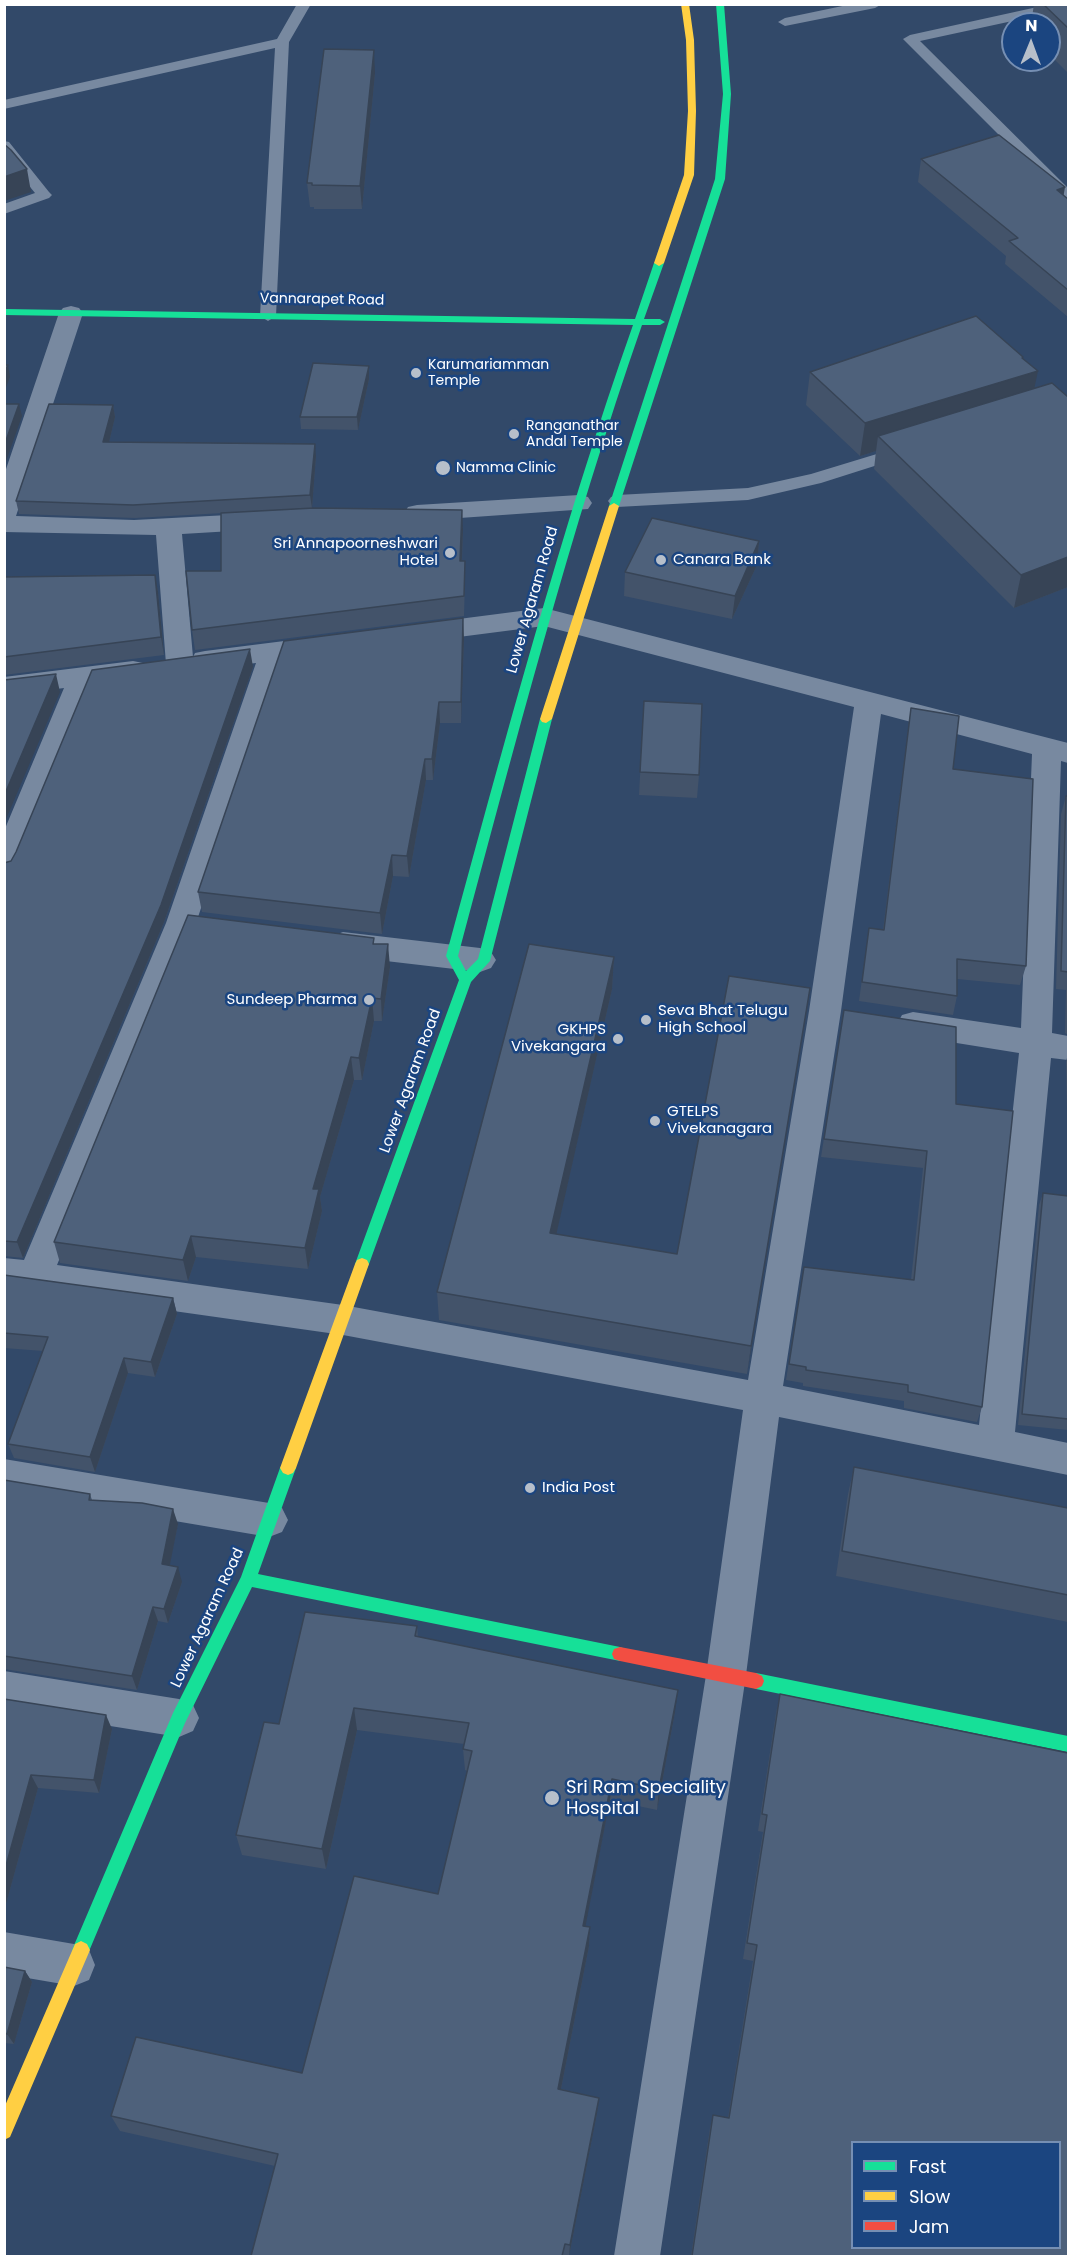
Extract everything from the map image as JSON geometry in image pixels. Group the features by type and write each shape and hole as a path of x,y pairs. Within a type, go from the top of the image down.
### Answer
{"main road":[{"name":"Lower Agaram Road","path":"4,2131 179,1718 248,1579 343,1320 467,966 544,617 608,409 689,175 692,111 690,40 685,4"},
{"path":"467,966 720,179 727,94 720,4"},
{"name":"Vannarapet Road","path":"4,312 673,323"},
{"path":"248,1579 1068,1744"}],"street":[{"path":"4,515 71,313"},
{"path":"392,514 579,503"},
{"path":"4,524 134,528 286,520"},
{"path":"168,527 180,664"},
{"path":"391,636 544,617 1058,750 1036,1043 994,1445"},
{"path":"4,687 344,642"},
{"path":"274,651 192,925 19,1275 343,1320 763,1398 1068,1459"},
{"path":"4,868 83,676"},
{"path":"637,2256 726,1676 763,1398 836,1013 869,701"},
{"path":"318,941 467,966"},
{"path":"883,1020 1068,1048"},
{"path":"4,1475 270,1520"},
{"path":"4,1690 179,1718"},
{"path":"4,1953 74,1965"}],"lane":[{"path":"268,316 282,42 304,4"},
{"path":"785,22 875,4"},
{"path":"1068,5 910,39 1068,196"},
{"path":"4,105 282,42"},
{"path":"4,145 44,195 4,209"},
{"path":"617,501 748,494 815,479 916,447"}],"building":[{"path":"1043,4 1068,4 1068,28 1061,21 1061,12 1051,12"},
{"path":"324,49 374,50 360,186 307,183"},
{"path":"999,135 1065,187 1057,190 1068,199 1068,290 1009,241 1018,238 921,159"},
{"path":"4,144 11,150 27,169 4,177"},
{"path":"976,316 1038,371 865,423 810,372"},
{"path":"313,363 369,366 357,417 300,417"},
{"path":"1052,383 1068,397 1068,557 1021,575 878,436"},
{"path":"4,404 19,404 4,446"},
{"path":"49,404 113,405 103,442 315,444 310,495 133,505 16,501"},
{"path":"314,508 462,510 460,561 465,561 464,596 192,630 186,571 221,571 221,513"},
{"path":"652,518 759,541 735,596 625,572"},
{"path":"155,575 161,637 4,657 4,577"},
{"path":"463,618 461,702 439,702 432,759 425,759 407,856 392,855 380,913 198,892 284,641"},
{"path":"250,649 161,905 17,1242 4,1241 4,863 11,861 16,852 92,670"},
{"path":"56,674 4,796 4,680"},
{"path":"644,701 702,704 699,775 640,772"},
{"path":"911,708 959,716 953,769 1033,779 1026,966 957,959 957,996 862,982 869,928 884,930"},
{"path":"1066,796 1068,796 1068,972 1061,971"},
{"path":"188,915 374,938 373,944 388,944 381,999 372,998 359,1058 351,1057 313,1189 319,1189 305,1248 191,1236 183,1260 54,1242"},
{"path":"529,944 614,957 550,1233 677,1254 729,976 810,988 751,1346 437,1292"},
{"path":"844,1010 956,1027 956,1104 1013,1111 982,1407 908,1392 908,1385 806,1370 806,1367 789,1364 804,1267 914,1280 927,1151 824,1139"},
{"path":"1043,1193 1068,1196 1068,1419 1022,1414"},
{"path":"4,1275 173,1298 151,1362 124,1358 90,1457 8,1444 48,1337 4,1333"},
{"path":"854,1467 1068,1508 1068,1595 842,1551"},
{"path":"4,1480 90,1494 89,1500 142,1503 173,1509 162,1564 178,1567 164,1609 153,1607 132,1676 4,1656"},
{"path":"305,1612 417,1626 415,1636 678,1690 659,1789 612,1779 583,1926 590,1927 558,2089 599,2098 570,2245 565,2244 562,2256 251,2256 278,2154 111,2116 136,2037 302,2073 354,1876 438,1894 472,1751 463,1749 469,1723 354,1708 322,1849 236,1835 264,1722 279,1724"},
{"path":"780,1694 1068,1753 1068,2256 692,2256 713,2115 729,2118 757,1945 747,1943 767,1815 762,1814"},
{"path":"4,1699 106,1715 94,1780 31,1775 4,1873"},
{"path":"4,1967 25,1971 7,2034 4,2033"}],"traffic: fast":[{"path":"614,506 720,179 727,94 720,4"},
{"path":"465,980 452,956 544,617 608,409 659,263"},
{"path":"4,312 660,322"},
{"path":"362,1264 465,980 484,961 546,719"},
{"path":"81,1950 179,1718 248,1579 288,1468"},
{"path":"248,1579 620,1654"},
{"path":"756,1681 1068,1744"}],"traffic: slow":[{"path":"659,263 689,175 692,111 690,40 685,4"},
{"path":"546,719 614,506"},
{"path":"288,1468 362,1264"},
{"path":"4,2131 81,1950"}],"traffic: jam":[{"path":"620,1654 756,1681"}],"place":[{"name":"Karumariamman Temple","path":"416,373"},
{"name":"Ranganathar Andal Temple","path":"514,434"},
{"name":"Namma Clinic","path":"443,468"},
{"name":"Sri Annapoorneshwari Hotel","path":"450,553"},
{"name":"Canara Bank","path":"661,560"},
{"name":"Sundeep Pharma","path":"369,1000"},
{"name":"Seva Bhat Telugu High School","path":"646,1020"},
{"name":"GKHPS Vivekangara","path":"618,1039"},
{"name":"GTELPS Vivekanagara","path":"655,1121"},
{"name":"India Post","path":"530,1488"},
{"name":"Sri Ram Speciality Hospital","path":"552,1798"}]}
